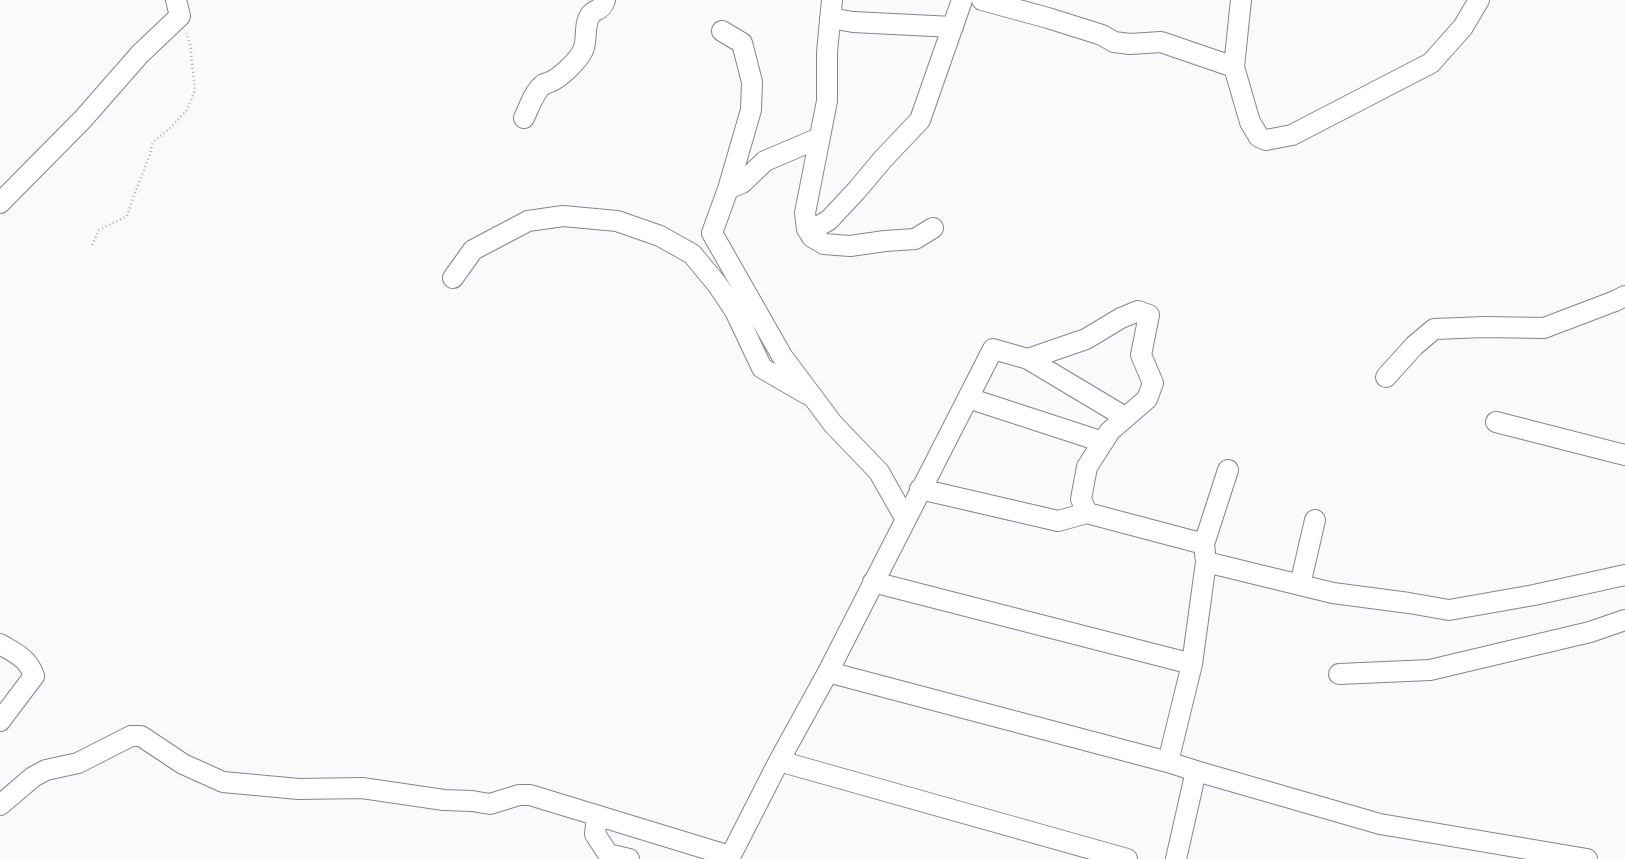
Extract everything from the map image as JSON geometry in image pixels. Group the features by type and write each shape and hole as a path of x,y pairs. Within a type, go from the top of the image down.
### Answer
{"street":[{"path":"524,118 538,92 545,84 551,82 566,70 575,62 584,50 585,34 591,14 603,6 605,0"},
{"path":"808,232 830,220 883,159 920,120 962,0"},
{"path":"982,0 1102,35 1114,42 1130,44 1161,42 1234,67"},
{"path":"1241,0 1234,67 1250,122 1259,137 1266,140 1292,135 1431,63 1463,27 1479,0"},
{"path":"0,202 83,119 178,8"},
{"path":"933,228 914,239 850,246 824,244 812,237 808,232 805,213 827,101 827,52 831,9 852,22 953,27"},
{"path":"722,32 742,43 752,82 751,110 728,189 712,232 782,356 833,424 879,472 906,518"},
{"path":"728,189 742,183 765,161 820,138"},
{"path":"453,278 473,250 528,221 563,216 617,221 660,236 692,254 717,284 735,311 762,368 780,380 814,398"},
{"path":"1386,377 1414,346 1434,329 1485,327 1544,328 1625,296"},
{"path":"1028,359 1086,339 1121,318 1138,311 1149,315 1141,355 1154,383 1147,398 1110,431 1087,467 1081,499 1087,513"},
{"path":"0,805 33,777 46,770 78,763 131,736 141,736 183,764 223,782 299,789 362,788 444,800 472,801 490,804 519,795 530,795 729,858 778,761 828,672 993,348 1028,359 1125,417"},
{"path":"968,398 1103,442"},
{"path":"1496,422 1625,455"},
{"path":"1168,762 1192,664 1205,553 1228,470"},
{"path":"920,489 1058,521 1087,513 1300,585 1333,593 1449,610 1534,595 1625,575"},
{"path":"1300,585 1315,520"},
{"path":"873,582 1192,664"},
{"path":"1340,674 1430,670 1590,632 1625,620"},
{"path":"0,644 24,658 31,666 34,676 0,721"},
{"path":"828,672 1168,762 1380,824 1587,859"},
{"path":"778,761 1127,859"},
{"path":"1176,859 1196,771"},
{"path":"597,816 595,834 608,854 629,859"}],"path":[{"path":"92,245 99,230 128,216 153,142 168,130 187,110 195,90 190,44 178,8"}]}
